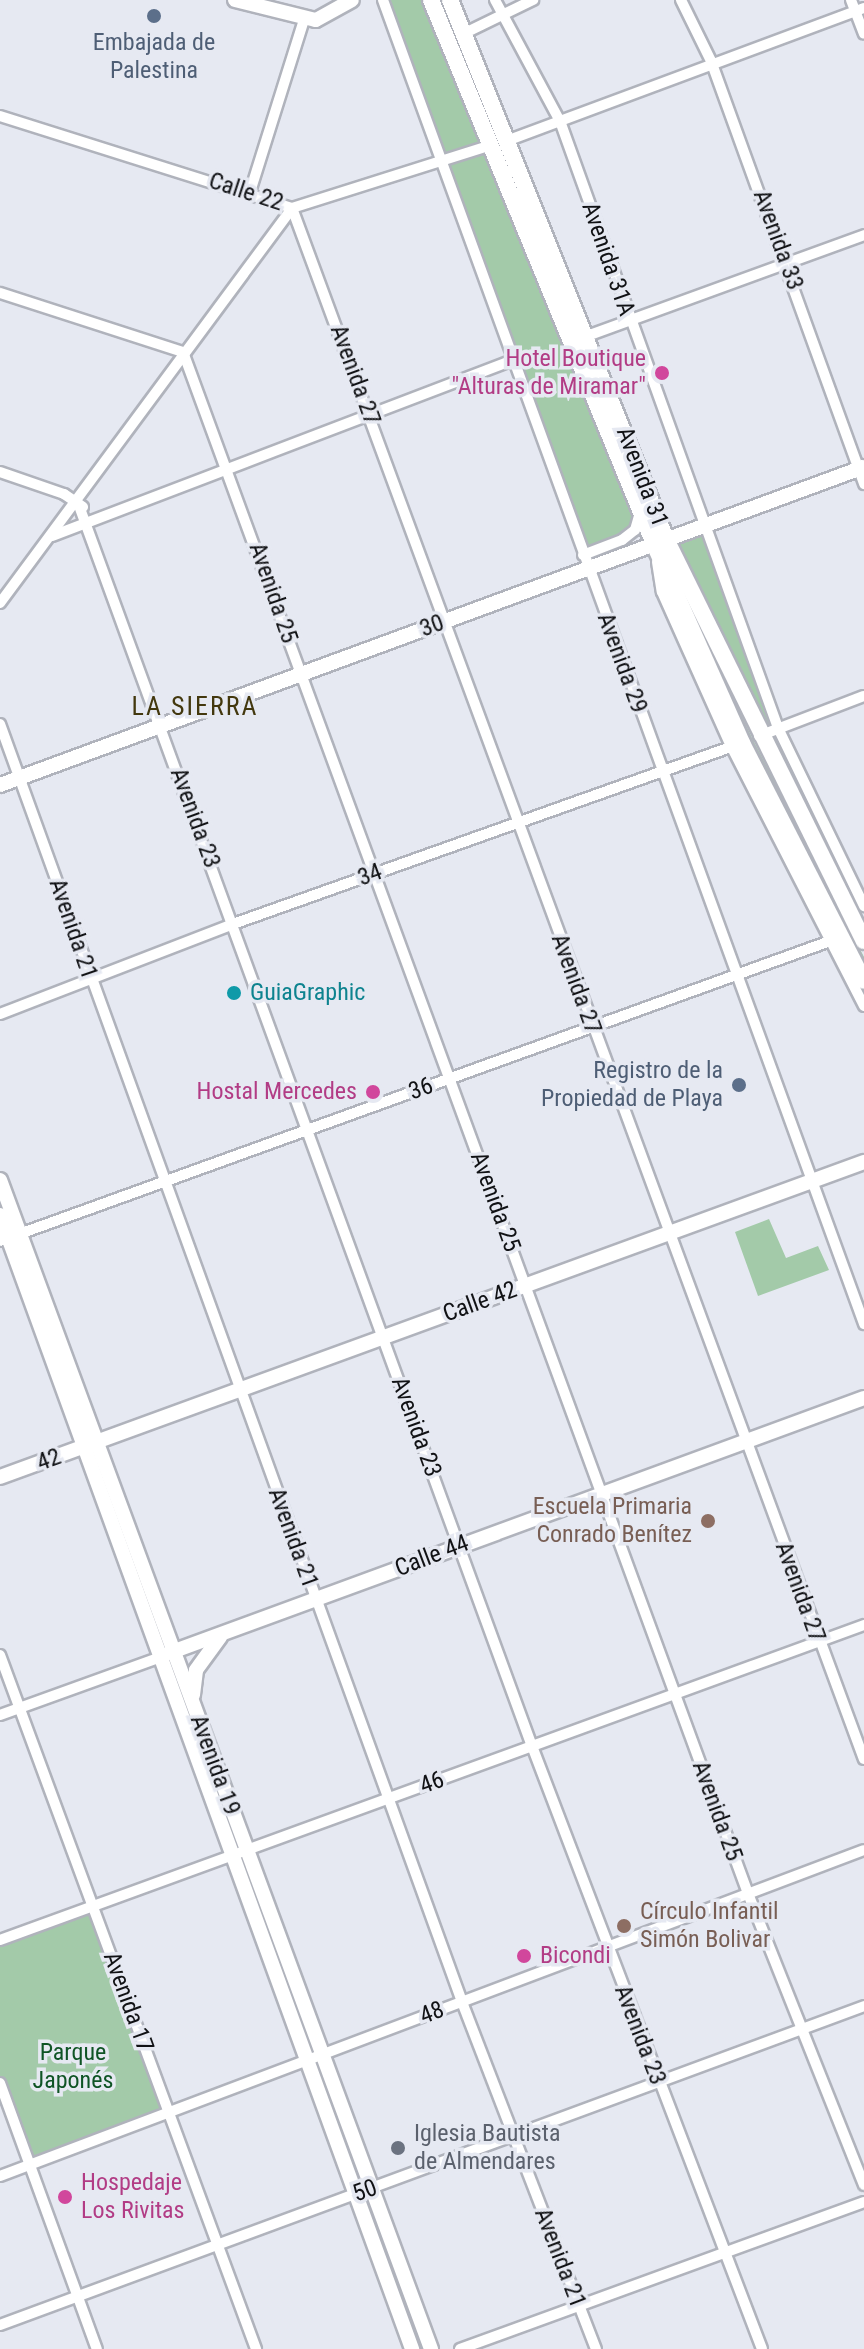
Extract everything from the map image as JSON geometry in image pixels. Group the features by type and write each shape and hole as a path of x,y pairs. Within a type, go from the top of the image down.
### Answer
{"main road":[{"path":"235,0 304,20 316,20 352,0"},
{"name":"Avenida 31","path":"431,0 641,511 660,542 862,933"},
{"name":"Avenida 31","path":"450,0 587,336 737,745 836,939 864,981"},
{"name":"30","path":"0,785 446,620 586,562 660,542 862,473"},
{"name":"Calle 42","path":"91,1444 864,1162"},
{"name":"Avenida 19","path":"0,1180 10,1238"},
{"name":"Avenida 19","path":"0,1215 91,1444 314,2058 370,2189 431,2349"},
{"name":"Calle 44","path":"168,1654 864,1398"},
{"name":"42","path":"0,1477 91,1444"},
{"path":"194,1708 196,1670 223,1634"},
{"name":"Avenida 19","path":"168,1654 194,1708 239,1853"},
{"name":"Avenida 19","path":"314,2058 355,2195 412,2349"}],"street":[{"name":"Avenida 29","path":"383,0 864,1324"},
{"name":"Avenida 31A","path":"495,0 560,121 630,321 708,524"},
{"path":"465,33 533,0"},
{"name":"Avenida 33","path":"681,0 711,61 862,473"},
{"path":"509,140 857,6 864,34"},
{"path":"250,192 304,20"},
{"name":"Calle 22","path":"0,116 250,192 292,208 492,145"},
{"path":"0,603 78,503 183,352 292,208"},
{"name":"Avenida 27","path":"292,208 446,620 591,1028 864,1759"},
{"path":"587,336 864,235"},
{"path":"0,293 183,352"},
{"name":"Avenida 25","path":"183,352 229,466 301,674 603,1493 674,1695 749,1896 864,2185"},
{"path":"52,536 369,412 514,360"},
{"path":"0,472 58,491 101,516"},
{"name":"Avenida 23","path":"78,503 532,1746 762,2349"},
{"path":"586,562 635,530 641,511"},
{"name":"Avenida 31","path":"708,524 778,728 864,906"},
{"path":"759,736 864,696"},
{"name":"Avenida 21","path":"0,724 163,1182 462,2002 596,2349"},
{"name":"34","path":"0,1014 233,924 737,745"},
{"name":"Avenida 31","path":"836,939 864,1006"},
{"name":"36","path":"10,1238 836,939"},
{"name":"46","path":"0,1940 864,1625"},
{"name":"Calle 44","path":"0,1715 168,1654"},
{"name":"Avenida 17","path":"0,1655 256,2349"},
{"name":"48","path":"0,2176 749,1896 864,1850"},
{"name":"50","path":"0,2325 864,2006"},
{"path":"0,2083 97,2349"},
{"path":"460,2349 864,2202"}],"green space":[{"path":"383,0 431,0 641,511 626,529 583,555"},
{"path":"708,524 777,725 759,736 666,539"},
{"path":"663,548 752,738 864,957 864,966 749,740"},
{"path":"769,1219 786,1258 818,1246 829,1270 758,1296 735,1232"},
{"name":"Parque Japonés","path":"93,1906 169,2112 30,2164 0,2083 0,1940"},
{"path":"366,2195 423,2349 363,2197"}],"place":[{"name":"Embajada de Palestina","path":"154,16"},
{"name":"Hotel Boutique \"Alturas de Miramar\"","path":"662,373"},
{"name":"GuiaGraphic","path":"234,993"},
{"name":"Registro de la Propiedad de Playa","path":"739,1085"},
{"name":"Hostal Mercedes","path":"373,1092"},
{"name":"Escuela Primaria Conrado Benítez","path":"708,1521"},
{"name":"Círculo Infantil Simón Bolivar","path":"624,1926"},
{"name":"Bicondi","path":"524,1956"},
{"name":"Iglesia Bautista de Almendares","path":"398,2148"},
{"name":"Hospedaje Los Rivitas","path":"65,2197"}],"district":[{"name":"LA SIERRA","path":"195,707"}]}
